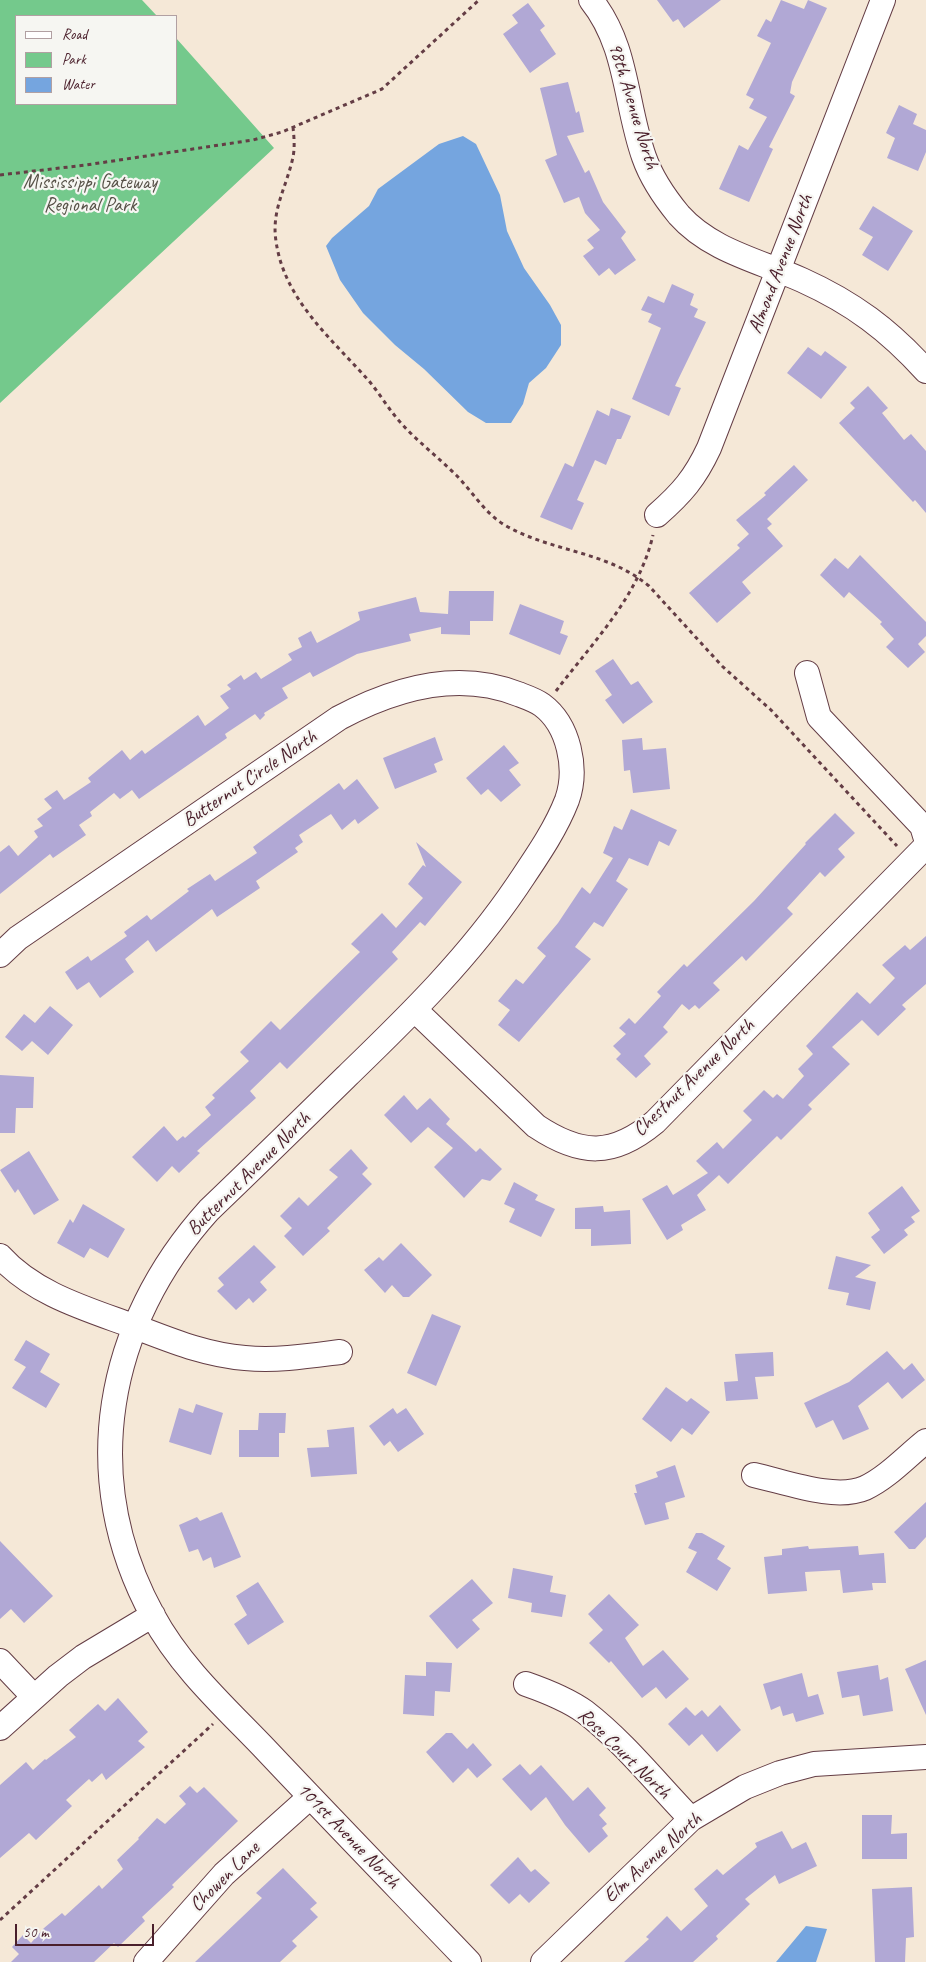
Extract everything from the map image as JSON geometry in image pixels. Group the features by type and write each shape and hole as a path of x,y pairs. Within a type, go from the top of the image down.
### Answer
{"street":[{"name":"98th Avenue North","path":"591,0 616,42 624,67 644,157 659,187 680,216 699,232 724,248 778,269 838,297 869,317 896,338 926,371"},
{"name":"Almond Avenue North","path":"657,515 685,490 698,472 709,448 883,0"},
{"path":"807,673 819,717 922,826 926,839"},
{"name":"Butternut Circle North","path":"0,955 18,938 339,718 364,704 427,685 452,684 494,687 528,698"},
{"name":"Butternut Avenue North","path":"228,1710 181,1657 153,1615 126,1548 118,1518 111,1463 111,1438 116,1385 125,1350 156,1281 185,1238 210,1210 415,1010 456,967 507,901 556,823 567,799 571,763 564,734 556,720 542,705 528,698"},
{"name":"Chestnut Avenue North","path":"415,1010 536,1126 558,1140 583,1148 609,1147 635,1138 655,1122 918,853"},
{"path":"0,1256 34,1284 70,1303 180,1345 245,1358 281,1359 340,1352"},
{"path":"754,1475 833,1493 850,1493 865,1488 880,1479 926,1440"},
{"path":"0,1728 83,1657 153,1615"},
{"path":"0,1661 34,1697"},
{"name":"Rose Court North","path":"526,1684 555,1695 584,1712 609,1734 691,1819"},
{"name":"101st Avenue North","path":"228,1710 469,1962"},
{"name":"Elm Avenue North","path":"543,1962 691,1819 745,1787 788,1771 838,1762 926,1757"},
{"name":"Chowen Lane","path":"146,1962 224,1874 310,1796"}],"path":[{"path":"0,175 86,165 253,140 293,127 363,100 382,89 479,0"},
{"path":"293,127 293,158 277,208 276,242 290,284 312,320 368,380 400,421 458,477 492,515 502,523 522,533 582,552 639,578 674,611 722,666 771,710 918,853"},
{"path":"556,691 626,600 639,578 648,553 657,515"},
{"path":"0,1920 228,1710"}],"green space":[{"name":"Mississippi Gateway Regional Park","path":"0,0 142,0 156,15 15,15 15,105 178,105 178,40 274,148 0,403"}],"water":[{"path":"463,136 476,144 500,195 507,231 524,268 550,305 561,325 561,345 546,368 529,383 523,404 511,423 486,423 468,412 424,369 395,345 363,313 340,280 326,246 332,238 369,206 378,189 439,144"},
{"path":"806,1926 827,1929 816,1962 776,1962"}],"building":[{"path":"657,0 721,0 684,28 678,19 673,22"},
{"path":"781,0 804,9 808,0 827,8 792,82 790,93 795,96 769,147 773,149 749,202 719,189 739,145 748,150 767,117 749,108 754,99 746,95 771,43 757,36 766,19 771,22"},
{"path":"528,3 545,26 540,30 556,54 530,73 503,34 518,23 512,15"},
{"path":"568,82 576,113 579,111 584,132 567,136 585,173 589,170 603,202 626,232 621,238 636,260 615,275 609,268 599,276 583,256 594,248 587,240 600,230 585,213 579,197 564,203 545,160 557,155 540,88"},
{"path":"899,105 917,114 913,124 926,130 926,152 918,171 887,158 895,138 886,133"},
{"path":"873,206 913,231 888,271 862,255 873,237 859,229"},
{"path":"672,284 694,294 690,305 698,309 694,317 706,322 675,386 681,388 669,416 632,399 661,328 648,322 652,314 641,310 648,296 664,303"},
{"path":"808,347 821,356 825,351 847,367 821,399 787,373"},
{"path":"868,386 888,408 882,413 904,440 911,434 926,451 926,513 915,500 913,502 839,423 855,408 850,403"},
{"path":"611,408 631,416 621,439 617,439 606,465 595,460 577,500 584,503 572,530 540,517 565,463 573,467 597,410 609,416"},
{"path":"794,465 808,480 767,519 772,524 767,528 783,546 742,582 751,593 717,623 689,593 740,548 737,545 749,534 736,520 766,495 764,493"},
{"path":"860,555 926,622 926,636 918,644 925,652 908,668 886,647 894,639 880,624 882,622 849,592 844,598 820,575 835,558 848,569"},
{"path":"449,591 494,591 493,621 470,621 470,635 441,634 441,627 409,634 411,641 357,654 313,677 310,672 282,688 288,698 264,713 265,715 260,720 255,714 225,734 227,738 139,799 132,790 120,799 114,793 90,812 92,816 79,825 86,835 53,858 50,854 0,894 0,852 9,845 18,856 38,837 34,831 43,826 37,819 52,808 44,799 57,790 64,800 91,782 88,778 122,750 130,760 142,750 145,754 198,715 205,726 229,708 220,696 231,689 227,685 241,675 244,680 256,672 261,679 292,660 288,654 302,647 298,638 311,631 317,643 360,620 358,612 416,597 420,612 448,614"},
{"path":"520,604 564,621 560,633 568,636 560,655 509,634"},
{"path":"613,659 631,685 638,681 653,702 623,724 605,700 612,695 595,671"},
{"path":"435,737 443,760 434,764 437,772 395,789 383,758"},
{"path":"642,738 643,750 666,748 670,789 633,793 630,770 624,771 622,740"},
{"path":"504,745 519,763 509,770 521,785 501,802 488,789 481,795 466,778"},
{"path":"357,779 379,808 358,824 355,819 342,830 331,814 299,835 303,842 295,848 298,852 256,881 260,888 217,917 212,909 156,952 148,940 125,959 134,972 100,998 89,982 77,990 65,972 88,956 91,961 127,936 124,932 147,915 151,920 189,891 187,889 210,874 215,881 257,853 253,847 339,783 344,790"},
{"path":"631,809 677,830 669,846 659,841 648,866 629,858 616,881 628,889 603,927 594,922 575,947 591,959 519,1042 498,1025 510,1010 498,1001 516,979 523,984 546,956 537,948 558,923 582,887 590,894 613,858 603,853 614,826 622,830"},
{"path":"835,813 855,833 838,849 845,857 825,877 820,872 787,908 793,914 746,961 742,956 713,983 720,990 699,1009 695,1005 689,1010 682,1004 663,1027 668,1032 644,1056 651,1064 636,1078 616,1059 621,1054 613,1046 626,1034 619,1028 629,1018 635,1024 661,996 657,992 684,964 687,967 754,901 805,843"},
{"path":"416,842 462,882 425,926 420,922 392,952 398,959 287,1069 280,1062 250,1091 256,1098 197,1151 200,1153 179,1173 172,1166 157,1182 132,1157 164,1126 177,1141 183,1136 185,1138 211,1115 205,1107 215,1098 212,1095 249,1061 240,1052 271,1021 280,1030 360,952 351,944 382,913 396,928 423,898 408,884 423,865 426,867"},
{"path":"926,936 926,984 902,1005 906,1009 878,1036 862,1020 832,1047 850,1064 808,1105 812,1109 781,1140 777,1136 728,1184 719,1175 697,1195 706,1210 681,1225 683,1230 667,1240 642,1199 667,1185 673,1195 708,1173 696,1161 717,1142 723,1149 752,1120 743,1111 764,1090 773,1098 777,1094 783,1099 804,1076 798,1069 813,1054 806,1046 857,992 870,1004 895,978 882,965 905,945 910,950"},
{"path":"50,1006 73,1025 48,1055 32,1041 22,1051 5,1037 24,1014 35,1023"},
{"path":"0,1075 34,1077 33,1108 16,1108 15,1133 0,1133"},
{"path":"404,1095 417,1110 430,1098 450,1119 446,1124 476,1152 480,1148 502,1169 490,1181 482,1179 464,1198 434,1167 453,1148 428,1127 411,1143 384,1115"},
{"path":"351,1149 368,1168 362,1174 372,1184 327,1228 330,1231 303,1256 284,1236 292,1228 280,1216 299,1197 308,1206 338,1177 329,1170"},
{"path":"29,1151 59,1200 34,1215 18,1189 15,1193 0,1170"},
{"path":"514,1182 538,1195 535,1200 555,1209 541,1237 509,1222 515,1209 504,1204"},
{"path":"902,1186 920,1211 911,1217 915,1222 904,1230 908,1235 884,1254 871,1237 880,1230 868,1213"},
{"path":"83,1204 125,1229 108,1258 90,1248 84,1258 57,1243 70,1219 73,1223"},
{"path":"603,1206 604,1212 630,1210 631,1244 591,1246 591,1229 575,1229 575,1208"},
{"path":"401,1243 432,1275 409,1297 403,1297 392,1285 385,1293 364,1270 379,1257 383,1261"},
{"path":"254,1245 276,1267 260,1282 267,1290 253,1303 249,1298 236,1310 217,1291 224,1285 218,1278"},
{"path":"836,1256 871,1265 855,1277 876,1282 870,1310 846,1305 849,1293 828,1289"},
{"path":"432,1314 461,1326 436,1386 407,1373"},
{"path":"26,1340 50,1354 40,1372 60,1384 46,1408 12,1388 26,1367 14,1360"},
{"path":"887,1351 904,1370 912,1363 925,1380 902,1399 888,1382 858,1406 869,1429 843,1440 833,1420 816,1428 804,1403 849,1382"},
{"path":"773,1352 774,1376 755,1377 758,1399 726,1401 724,1382 738,1381 735,1354"},
{"path":"666,1387 687,1402 691,1398 710,1412 692,1435 682,1428 671,1442 642,1419"},
{"path":"196,1404 223,1413 211,1455 169,1442 179,1408 193,1413"},
{"path":"393,1408 397,1414 406,1408 424,1434 398,1452 390,1441 384,1446 369,1426"},
{"path":"259,1413 286,1413 285,1433 279,1433 279,1457 239,1457 239,1430 258,1430"},
{"path":"354,1427 357,1474 311,1477 307,1448 329,1447 327,1430"},
{"path":"675,1465 685,1497 665,1503 669,1519 645,1525 634,1493 637,1493 635,1485 658,1477 656,1472"},
{"path":"926,1502 926,1537 915,1549 909,1549 894,1532"},
{"path":"222,1512 241,1557 214,1568 211,1557 203,1561 198,1549 189,1552 179,1525 197,1517 200,1521"},
{"path":"696,1533 702,1533 725,1546 717,1559 731,1568 717,1591 686,1572 697,1552 688,1548"},
{"path":"0,1541 53,1596 24,1623 11,1609 0,1619"},
{"path":"808,1546 809,1549 858,1546 859,1555 884,1553 886,1583 872,1583 873,1590 843,1593 840,1570 805,1572 807,1591 768,1594 764,1557 782,1555 782,1549"},
{"path":"513,1568 553,1576 550,1592 566,1595 562,1617 531,1612 532,1603 508,1598"},
{"path":"472,1579 493,1603 472,1620 480,1629 457,1649 429,1616"},
{"path":"258,1582 284,1622 248,1645 234,1624 247,1615 236,1596"},
{"path":"609,1594 639,1625 625,1638 643,1666 663,1650 689,1679 666,1699 656,1687 642,1698 611,1661 609,1663 589,1643 603,1630 588,1614"},
{"path":"926,1660 926,1715 905,1669"},
{"path":"426,1662 452,1663 450,1692 435,1691 434,1716 403,1714 405,1675 426,1676"},
{"path":"878,1665 880,1680 888,1677 893,1711 863,1716 859,1695 842,1698 837,1672"},
{"path":"802,1673 808,1697 818,1694 824,1714 796,1722 793,1713 783,1716 780,1706 771,1710 763,1684"},
{"path":"118,1698 148,1732 138,1741 145,1747 106,1780 102,1773 92,1782 89,1779 66,1800 72,1806 36,1840 29,1833 0,1858 0,1785 26,1762 33,1770 76,1737 69,1730 98,1704 105,1711"},
{"path":"720,1705 741,1730 717,1752 702,1734 689,1746 668,1724 686,1707 695,1716 702,1710 708,1717"},
{"path":"446,1733 452,1733 467,1749 473,1743 492,1765 477,1778 468,1768 453,1783 426,1752"},
{"path":"520,1764 530,1775 541,1765 573,1801 588,1787 606,1808 599,1815 607,1824 602,1828 608,1836 589,1853 565,1825 546,1797 531,1811 502,1779"},
{"path":"190,1786 197,1793 204,1787 238,1821 142,1917 145,1921 118,1947 114,1943 94,1962 11,1962 19,1954 12,1947 23,1935 31,1943 44,1928 62,1913 65,1916 99,1885 102,1889 123,1869 117,1860 157,1818 165,1824 186,1804 179,1796"},
{"path":"862,1815 892,1815 891,1834 907,1833 907,1859 862,1859"},
{"path":"782,1831 792,1849 806,1842 817,1866 779,1884 775,1875 745,1899 750,1904 716,1936 718,1939 693,1962 624,1962 649,1939 646,1937 667,1916 681,1931 708,1906 694,1889 717,1869 723,1875 757,1847 755,1843"},
{"path":"518,1857 531,1872 535,1869 550,1883 529,1903 520,1894 509,1904 490,1885"},
{"path":"283,1868 317,1903 310,1909 318,1917 292,1941 297,1946 280,1962 195,1962 262,1898 256,1893"},
{"path":"912,1887 914,1937 906,1938 905,1962 875,1962 872,1889"}]}
